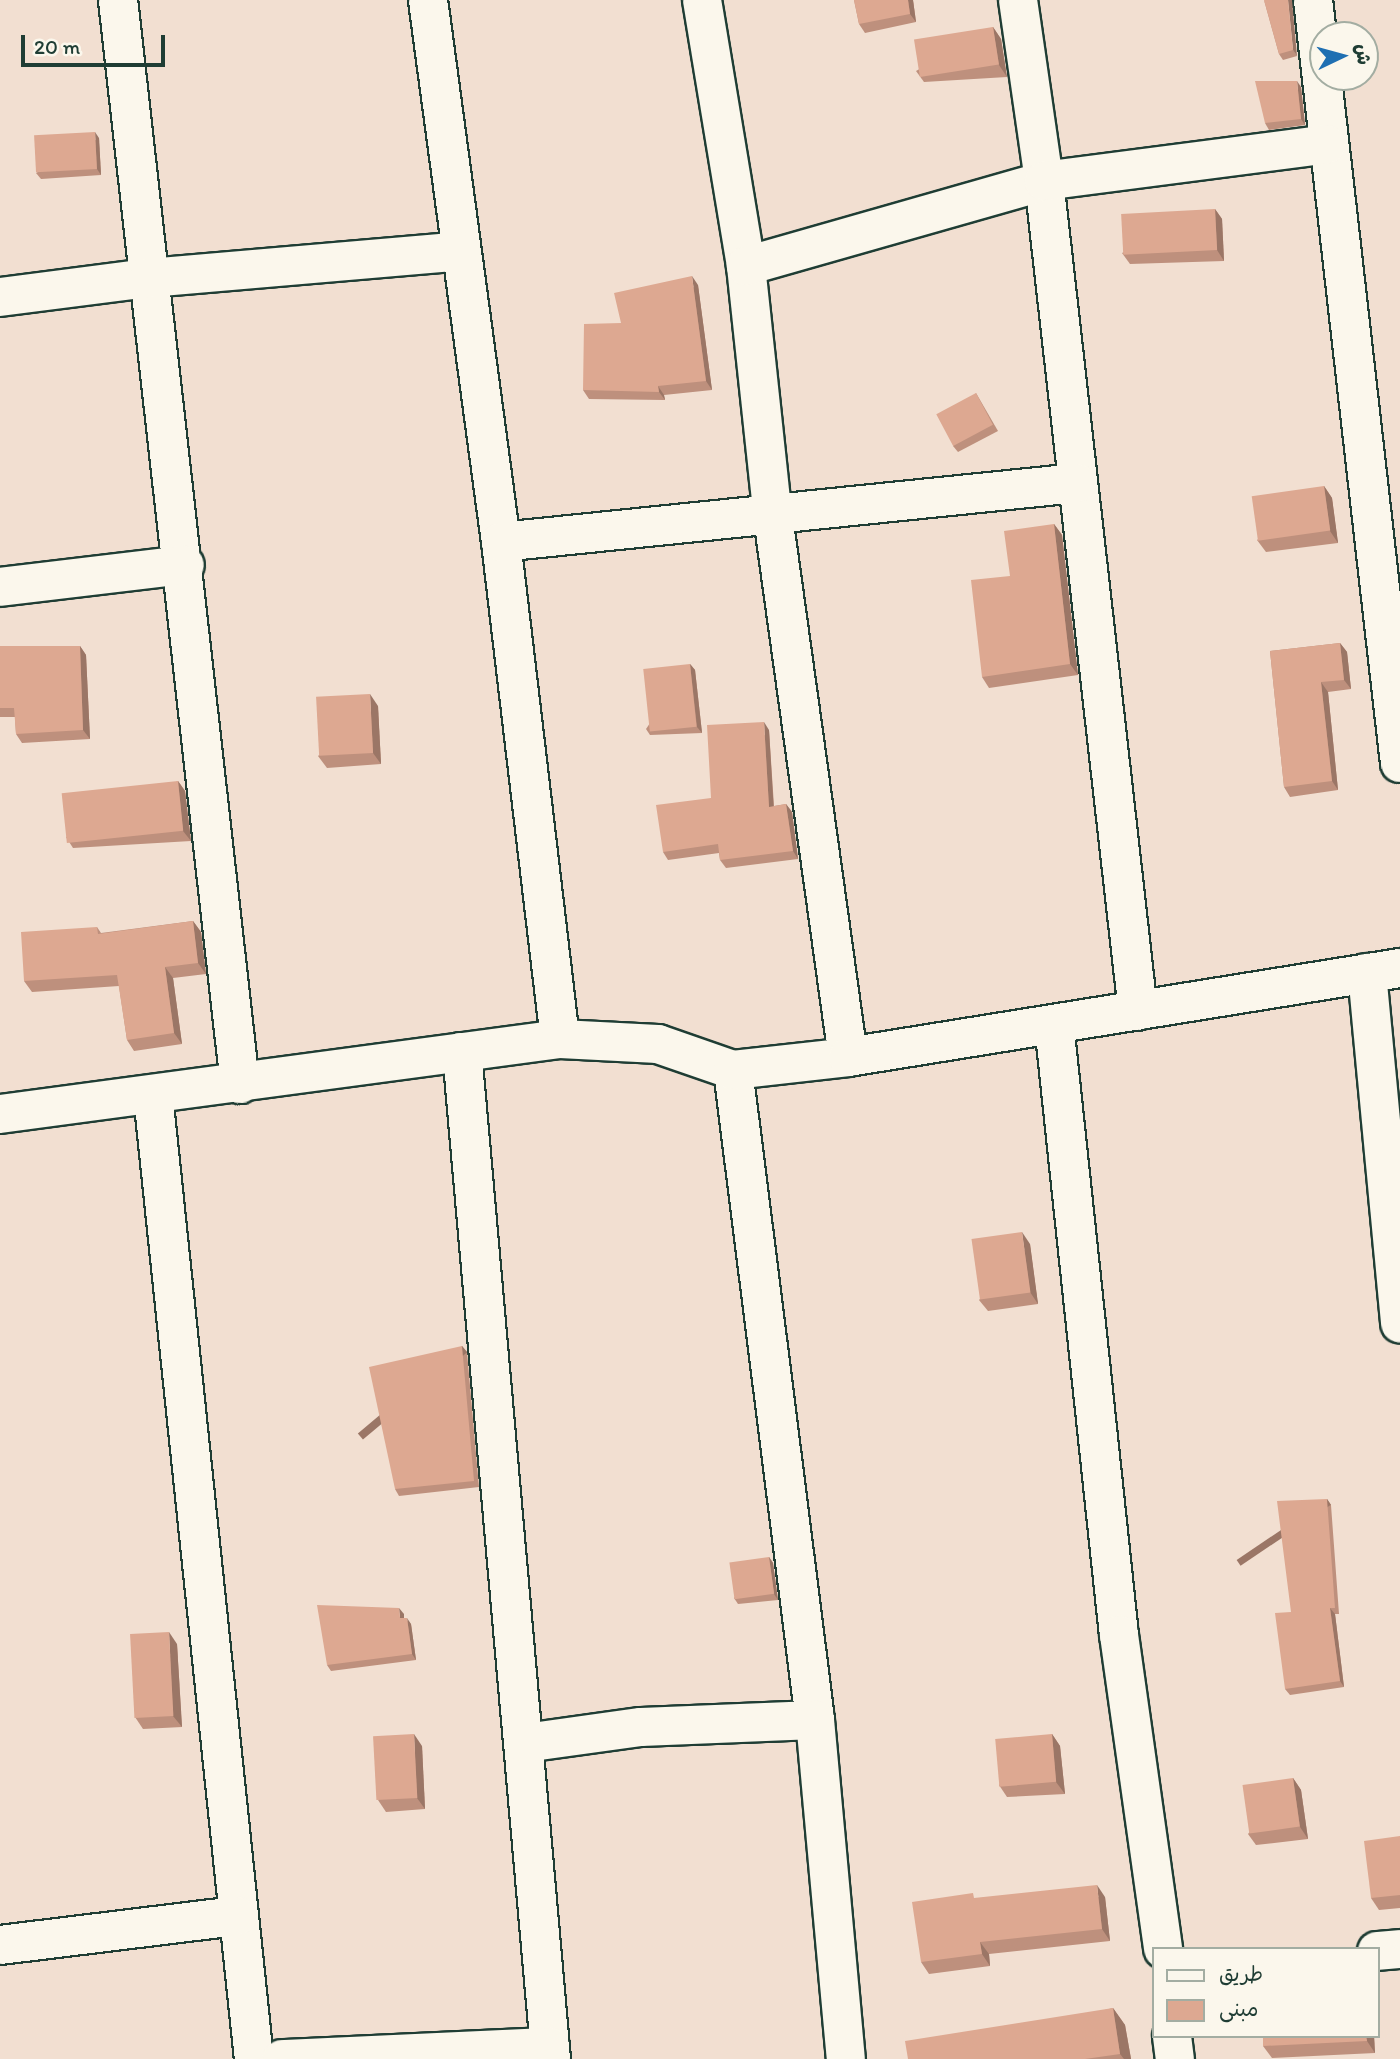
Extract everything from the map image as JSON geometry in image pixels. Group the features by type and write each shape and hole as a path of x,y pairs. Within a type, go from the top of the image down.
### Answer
{"street":[{"path":"118,0 185,565 240,1084"},
{"path":"428,0 501,542 561,1039"},
{"path":"702,0 746,266 773,517 848,1057"},
{"path":"1018,0 1044,181 1138,1011"},
{"path":"1313,0 1327,144 1400,763"},
{"path":"746,266 1044,181 1327,144"},
{"path":"0,298 149,278 461,251"},
{"path":"501,542 773,517 1077,483"},
{"path":"0,587 185,565"},
{"path":"0,1114 561,1039 657,1044 733,1070 848,1057 1383,970 1400,1323"},
{"path":"1054,1024 1119,1635 1163,1947"},
{"path":"282,2059 550,2053 525,1743 462,1052"},
{"path":"733,1070 815,1720 846,2059"},
{"path":"153,1095 254,2059"},
{"path":"525,1743 641,1727 815,1720"},
{"path":"0,1945 237,1916"},
{"path":"1379,1951 1400,1949"},
{"path":"1172,2038 1175,2059"}],"building":[{"path":"854,0 908,0 910,14 859,24"},
{"path":"1264,0 1288,0 1293,50 1279,54"},
{"path":"993,27 999,65 920,77 914,40"},
{"path":"1255,81 1297,81 1301,119 1265,123"},
{"path":"95,132 97,169 36,172 34,135"},
{"path":"1215,209 1217,250 1123,255 1121,214"},
{"path":"692,276 706,381 658,386 659,392 583,390 584,324 621,323 614,293"},
{"path":"976,393 993,425 953,446 936,414"},
{"path":"1324,486 1330,531 1258,541 1252,496"},
{"path":"1054,524 1070,664 982,677 971,580 1010,576 1004,531"},
{"path":"1340,643 1344,680 1321,682 1332,781 1284,787 1270,651"},
{"path":"0,646 80,646 83,730 16,734 14,708 0,708"},
{"path":"690,664 697,727 650,732 643,669"},
{"path":"370,694 373,753 319,756 316,697"},
{"path":"764,722 769,807 786,804 793,851 720,860 718,844 663,852 656,805 711,798 707,725"},
{"path":"178,781 183,831 67,843 62,793"},
{"path":"193,921 198,963 165,967 174,1033 127,1040 117,975 24,981 21,932 97,927 98,934"},
{"path":"1022,1232 1030,1292 980,1300 971,1239"},
{"path":"462,1346 474,1481 395,1489 369,1367"},
{"path":"1327,1499 1335,1608 1330,1608 1340,1681 1285,1689 1275,1613 1291,1612 1277,1501"},
{"path":"769,1557 774,1594 735,1599 729,1563"},
{"path":"317,1605 399,1608 400,1618 407,1618 412,1654 327,1665"},
{"path":"169,1632 173,1716 134,1718 130,1634"},
{"path":"414,1734 417,1798 376,1800 373,1736"},
{"path":"1052,1734 1056,1782 999,1787 995,1739"},
{"path":"1293,1778 1300,1827 1249,1834 1242,1785"},
{"path":"1400,1836 1400,1895 1371,1898 1364,1841"},
{"path":"1097,1885 1102,1929 980,1942 982,1954 921,1962 912,1902 973,1893 974,1898"},
{"path":"1113,2008 1120,2054 1085,2059 908,2059 905,2041"},
{"path":"1263,2038 1366,2038 1367,2041 1263,2046"}]}
